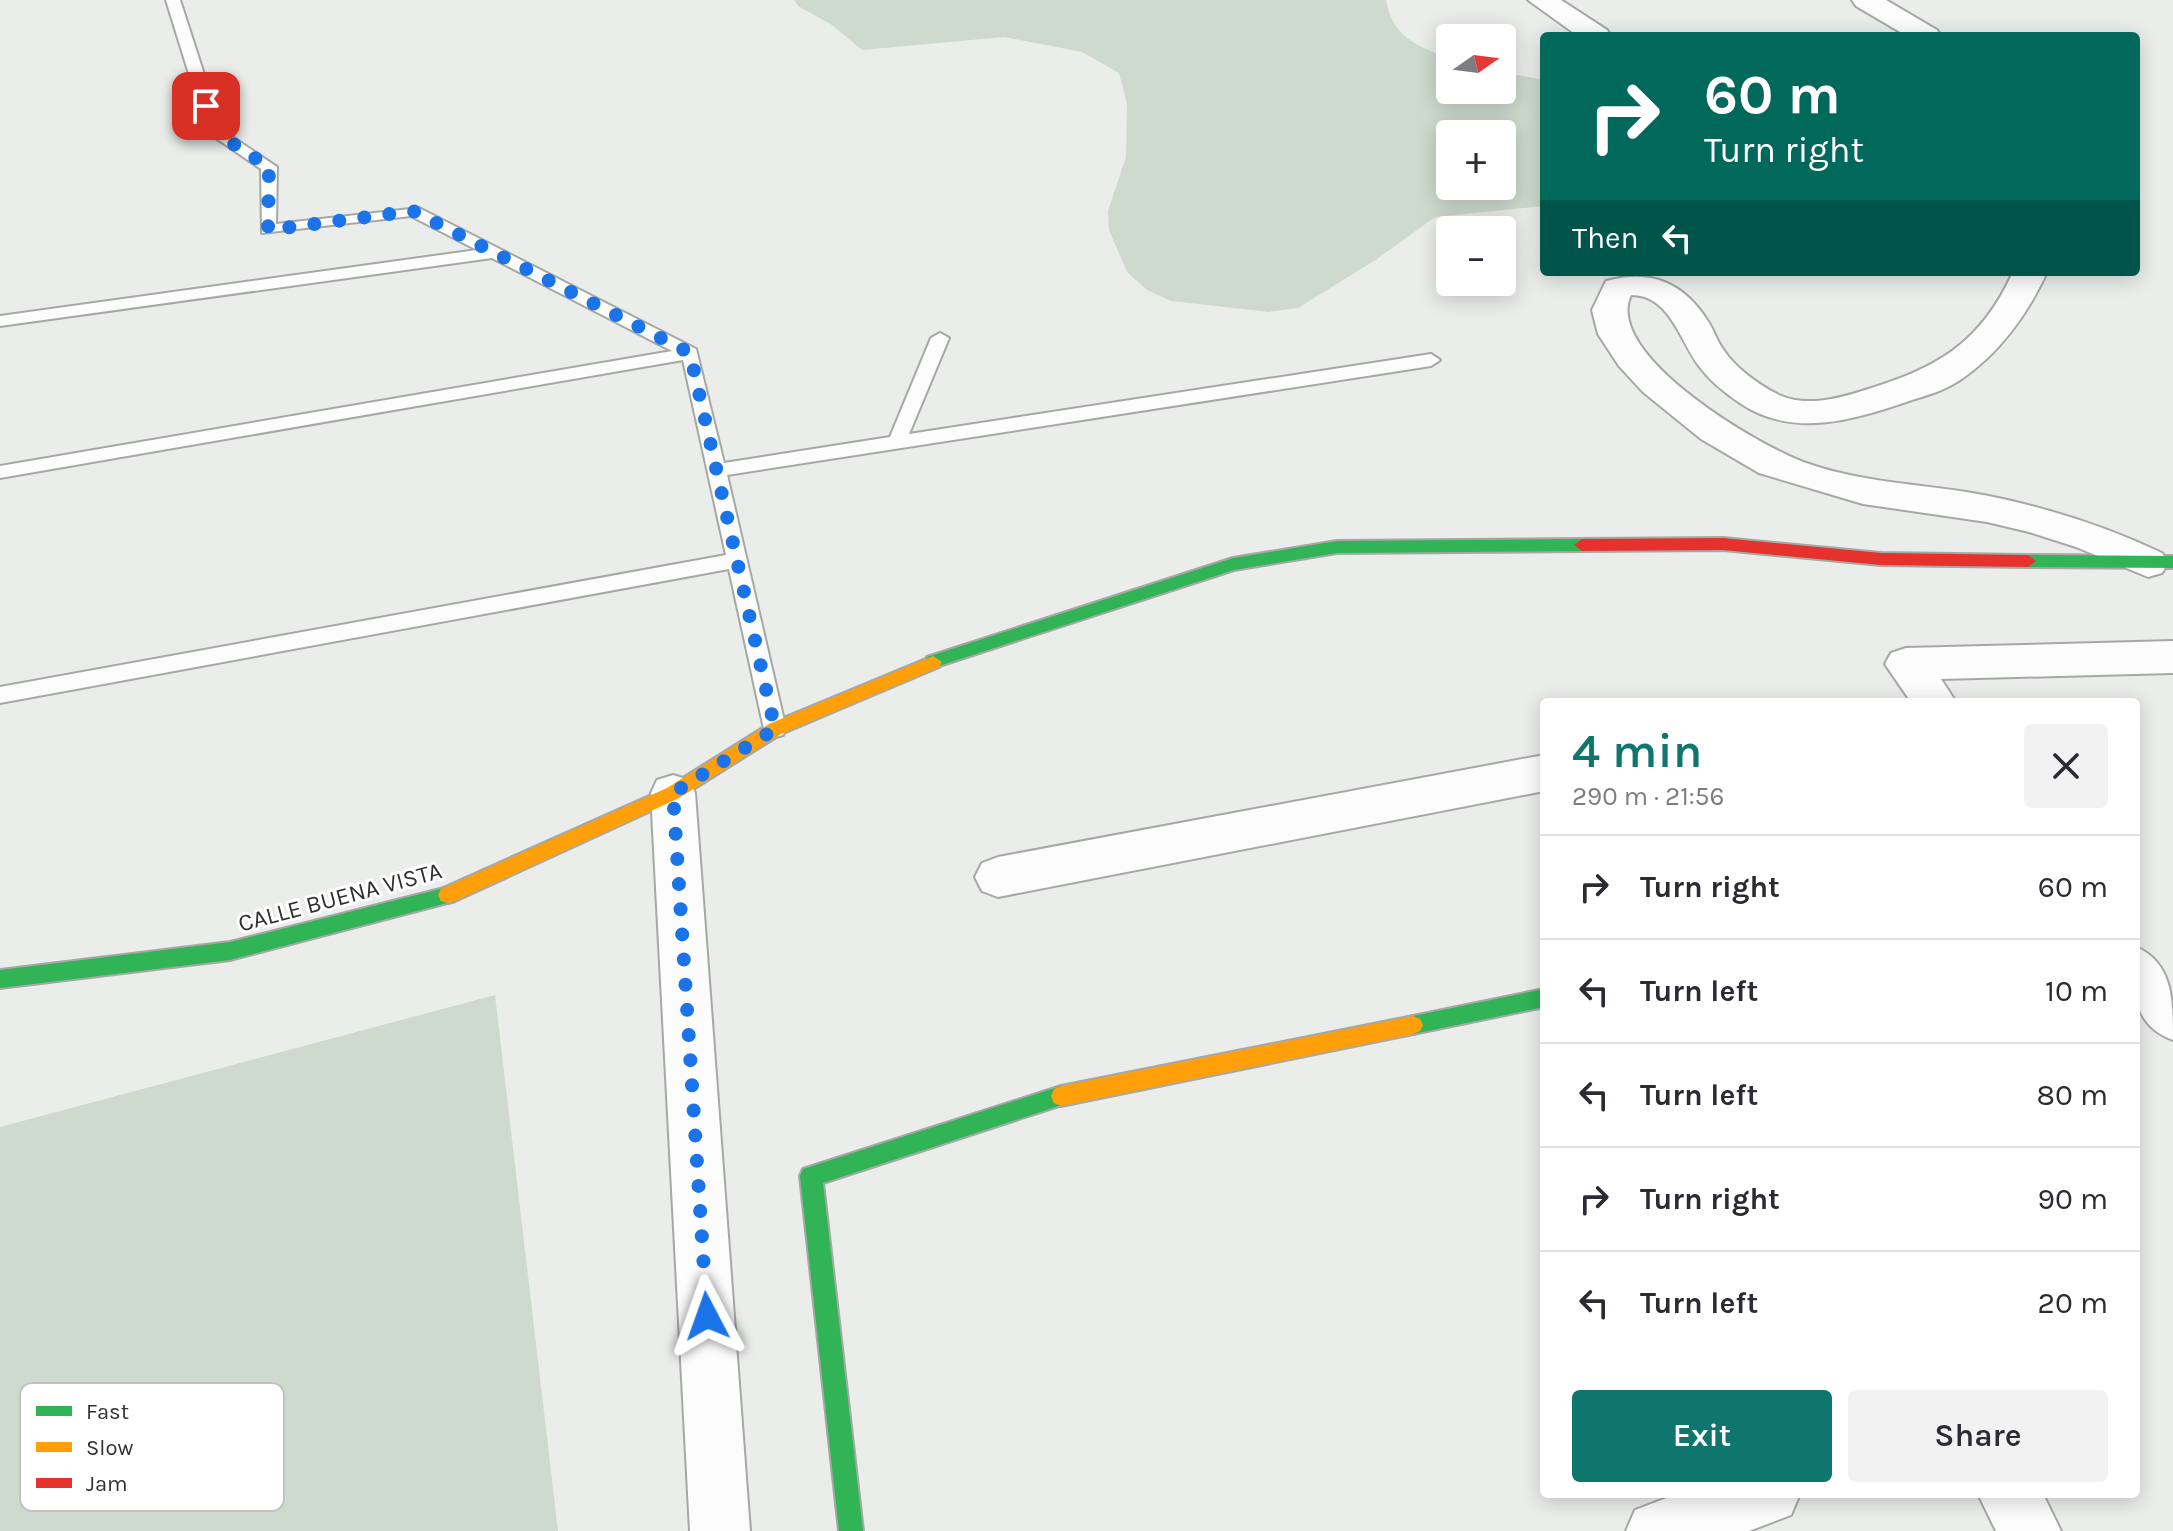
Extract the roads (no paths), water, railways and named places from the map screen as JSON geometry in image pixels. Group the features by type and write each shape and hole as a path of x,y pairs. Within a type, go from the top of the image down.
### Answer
{"street":[{"path":"1542,0 1591,32"},
{"path":"1866,0 1920,32"},
{"path":"2028,276 2014,303 1992,331 1935,380 1845,410 1818,413 1769,404 1746,390 1713,361 1692,322 1674,301 1654,289 1630,283 1618,288 1609,306 1611,321 1644,373 1733,445 1794,473 1929,502 1985,509 2107,542 2161,563"},
{"name":"CALLE BUENA VISTA","path":"0,979 230,951 449,895 673,793 775,729 952,655 1233,564 1337,547 1723,544 1881,559 2161,563"},
{"path":"1932,698 1906,664 2173,657"},
{"path":"998,877 1540,774"},
{"path":"673,793 720,1531"},
{"path":"2140,973 2173,1018"},
{"path":"851,1531 811,1176 1065,1095 1540,999"},
{"path":"1656,1531 1758,1498"},
{"path":"2010,1498 2031,1531"}],"lane":[{"path":"173,0 215,132 269,167 268,230 413,211 690,353 775,729"},
{"path":"0,321 495,253"},
{"path":"897,442 940,338"},
{"path":"0,472 690,353"},
{"path":"717,470 1431,360"},
{"path":"0,695 737,560"}]}
